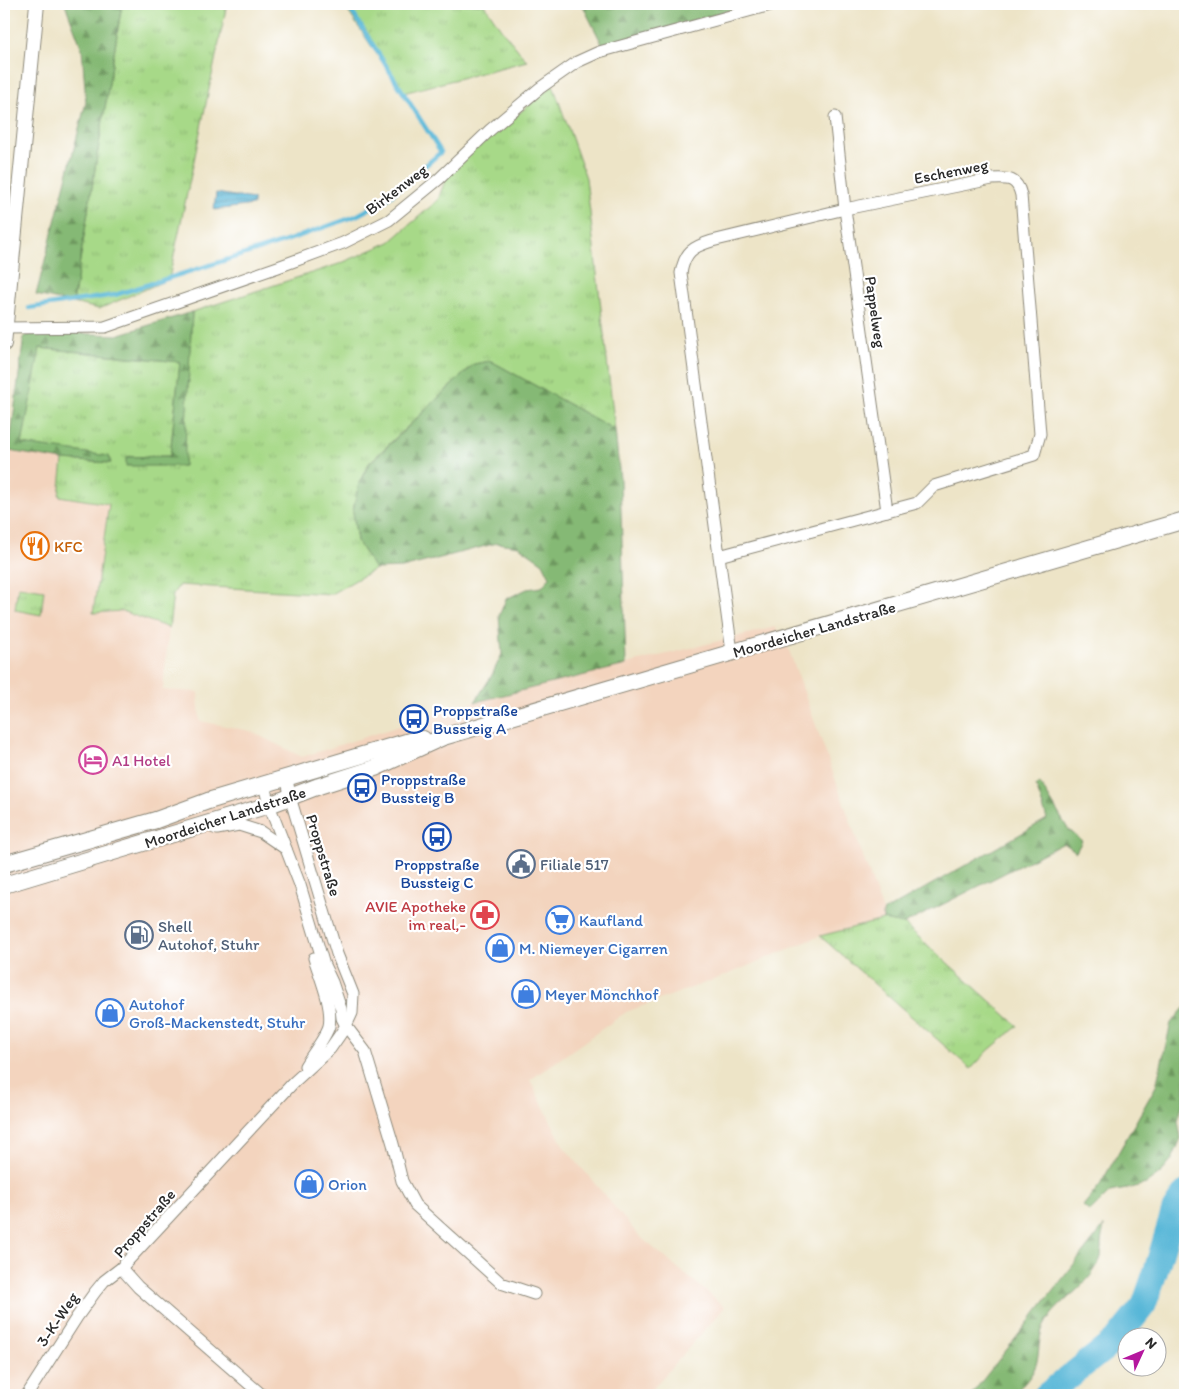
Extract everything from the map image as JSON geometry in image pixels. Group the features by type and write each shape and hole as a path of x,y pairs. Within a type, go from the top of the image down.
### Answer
{"main road":[{"name":"Moordeicher Landstraße","path":"4,885 269,806 319,786 375,768 443,737 1185,520"},
{"name":"Moordeicher Landstraße","path":"4,864 156,820 208,801 413,740 443,737"}],"street":[{"path":"4,344 36,4"},
{"name":"Birkenweg","path":"5,328 105,327 342,243 389,220 439,179 504,118 540,88 576,62 599,52 774,4"},
{"name":"Pappelweg","path":"835,117 887,511"},
{"name":"Eschenweg","path":"719,556 917,503 934,486 1034,455 1040,434 1021,196 1019,187 1013,181 998,178 846,209 701,244 689,251 683,262 682,273 719,556 732,652"},
{"name":"Proppstraße","path":"262,1395 138,1287 121,1268 294,1082 330,1049 346,1026 352,1013 352,994 337,954 290,797 287,778"},
{"name":"Proppstraße","path":"264,785 269,806 300,885 317,946 341,1009 342,1018 365,1051 402,1181 415,1206 501,1283 534,1294"},
{"path":"206,825 217,829 238,825 261,832 286,849"},
{"name":"Proppstraße","path":"294,1082 329,1026 329,1009 312,952 317,946"},
{"path":"329,1026 346,1026"},
{"name":"3-K-Weg","path":"27,1395 95,1292 104,1281 121,1268"}],"shaded area":[{"path":"9,451 63,460 59,496 109,504 93,613 122,611 169,628 163,690 198,692 200,721 250,731 302,757 475,702 775,627 786,642 883,912 883,920 820,936 724,976 626,1012 530,1080 564,1147 639,1236 725,1307 647,1395 4,1395 4,490"}],"green space":[{"path":"65,4 122,4 73,303 36,295 86,102 82,49"},
{"path":"122,4 227,4 169,279 99,309 73,303"},
{"path":"343,4 484,4 527,61 403,93"},
{"path":"582,4 750,4 604,48"},
{"path":"553,85 586,178 615,430 491,361 474,364 369,463 359,483 353,511 357,541 375,569 331,594 179,585 173,594 169,628 122,611 93,613 109,504 59,496 63,460 111,463 22,444 39,348 180,362 170,456 126,457 183,466 192,312 339,264 390,242 438,200 448,172"},
{"path":"192,312 184,466 126,466 126,457 170,456 180,362 40,348 22,444 109,456 111,463 63,460 9,451 24,336 44,332 117,335"},
{"path":"491,361 615,430 620,479 626,665 475,702 492,675 502,654 499,616 506,599 527,589 542,587 550,577 543,563 519,546 497,543 402,568 375,569 357,541 353,511 359,483 369,464 474,364"},
{"path":"18,586 44,590 41,615 15,610"},
{"path":"1040,783 1068,829 1082,841 1076,852 1064,843 904,924 883,920 883,912 1047,819 1036,786"},
{"path":"883,920 904,924 1018,1026 989,1050 971,1069 820,936"},
{"path":"1185,1007 1185,1094 1178,1121 1181,1138 1172,1160 1161,1173 1146,1184 1110,1192 1090,1212 1083,1206 1100,1185 1156,1086 1171,1023"},
{"path":"1104,1226 1099,1262 1084,1283 1053,1312 1047,1321 1041,1334 1036,1366 1027,1381 1009,1395 971,1395"}],"water":[{"path":"216,193 253,199 253,205 214,210"}],"waterway":[{"path":"29,308 115,295 283,242 356,216 387,199 441,152 347,4"},
{"path":"1046,1395 1117,1339 1144,1305 1174,1210 1185,1193"}],"place":[{"name":"KFC","path":"35,546"},
{"name":"Proppstraße Bussteig A","path":"414,719"},
{"name":"A1 Hotel","path":"93,760"},
{"name":"Proppstraße Bussteig B","path":"362,788"},
{"name":"Proppstraße Bussteig C","path":"437,837"},
{"name":"Filiale 517","path":"521,864"},
{"name":"AVIE Apotheke im real,-","path":"485,915"},
{"name":"Kaufland","path":"560,920"},
{"name":"Shell Autohof, Stuhr","path":"139,935"},
{"name":"M. Niemeyer Cigarren","path":"500,948"},
{"name":"Meyer Mönchhof","path":"526,994"},
{"name":"Autohof Groß-Mackenstedt, Stuhr","path":"110,1013"},
{"name":"Orion","path":"309,1184"}]}
